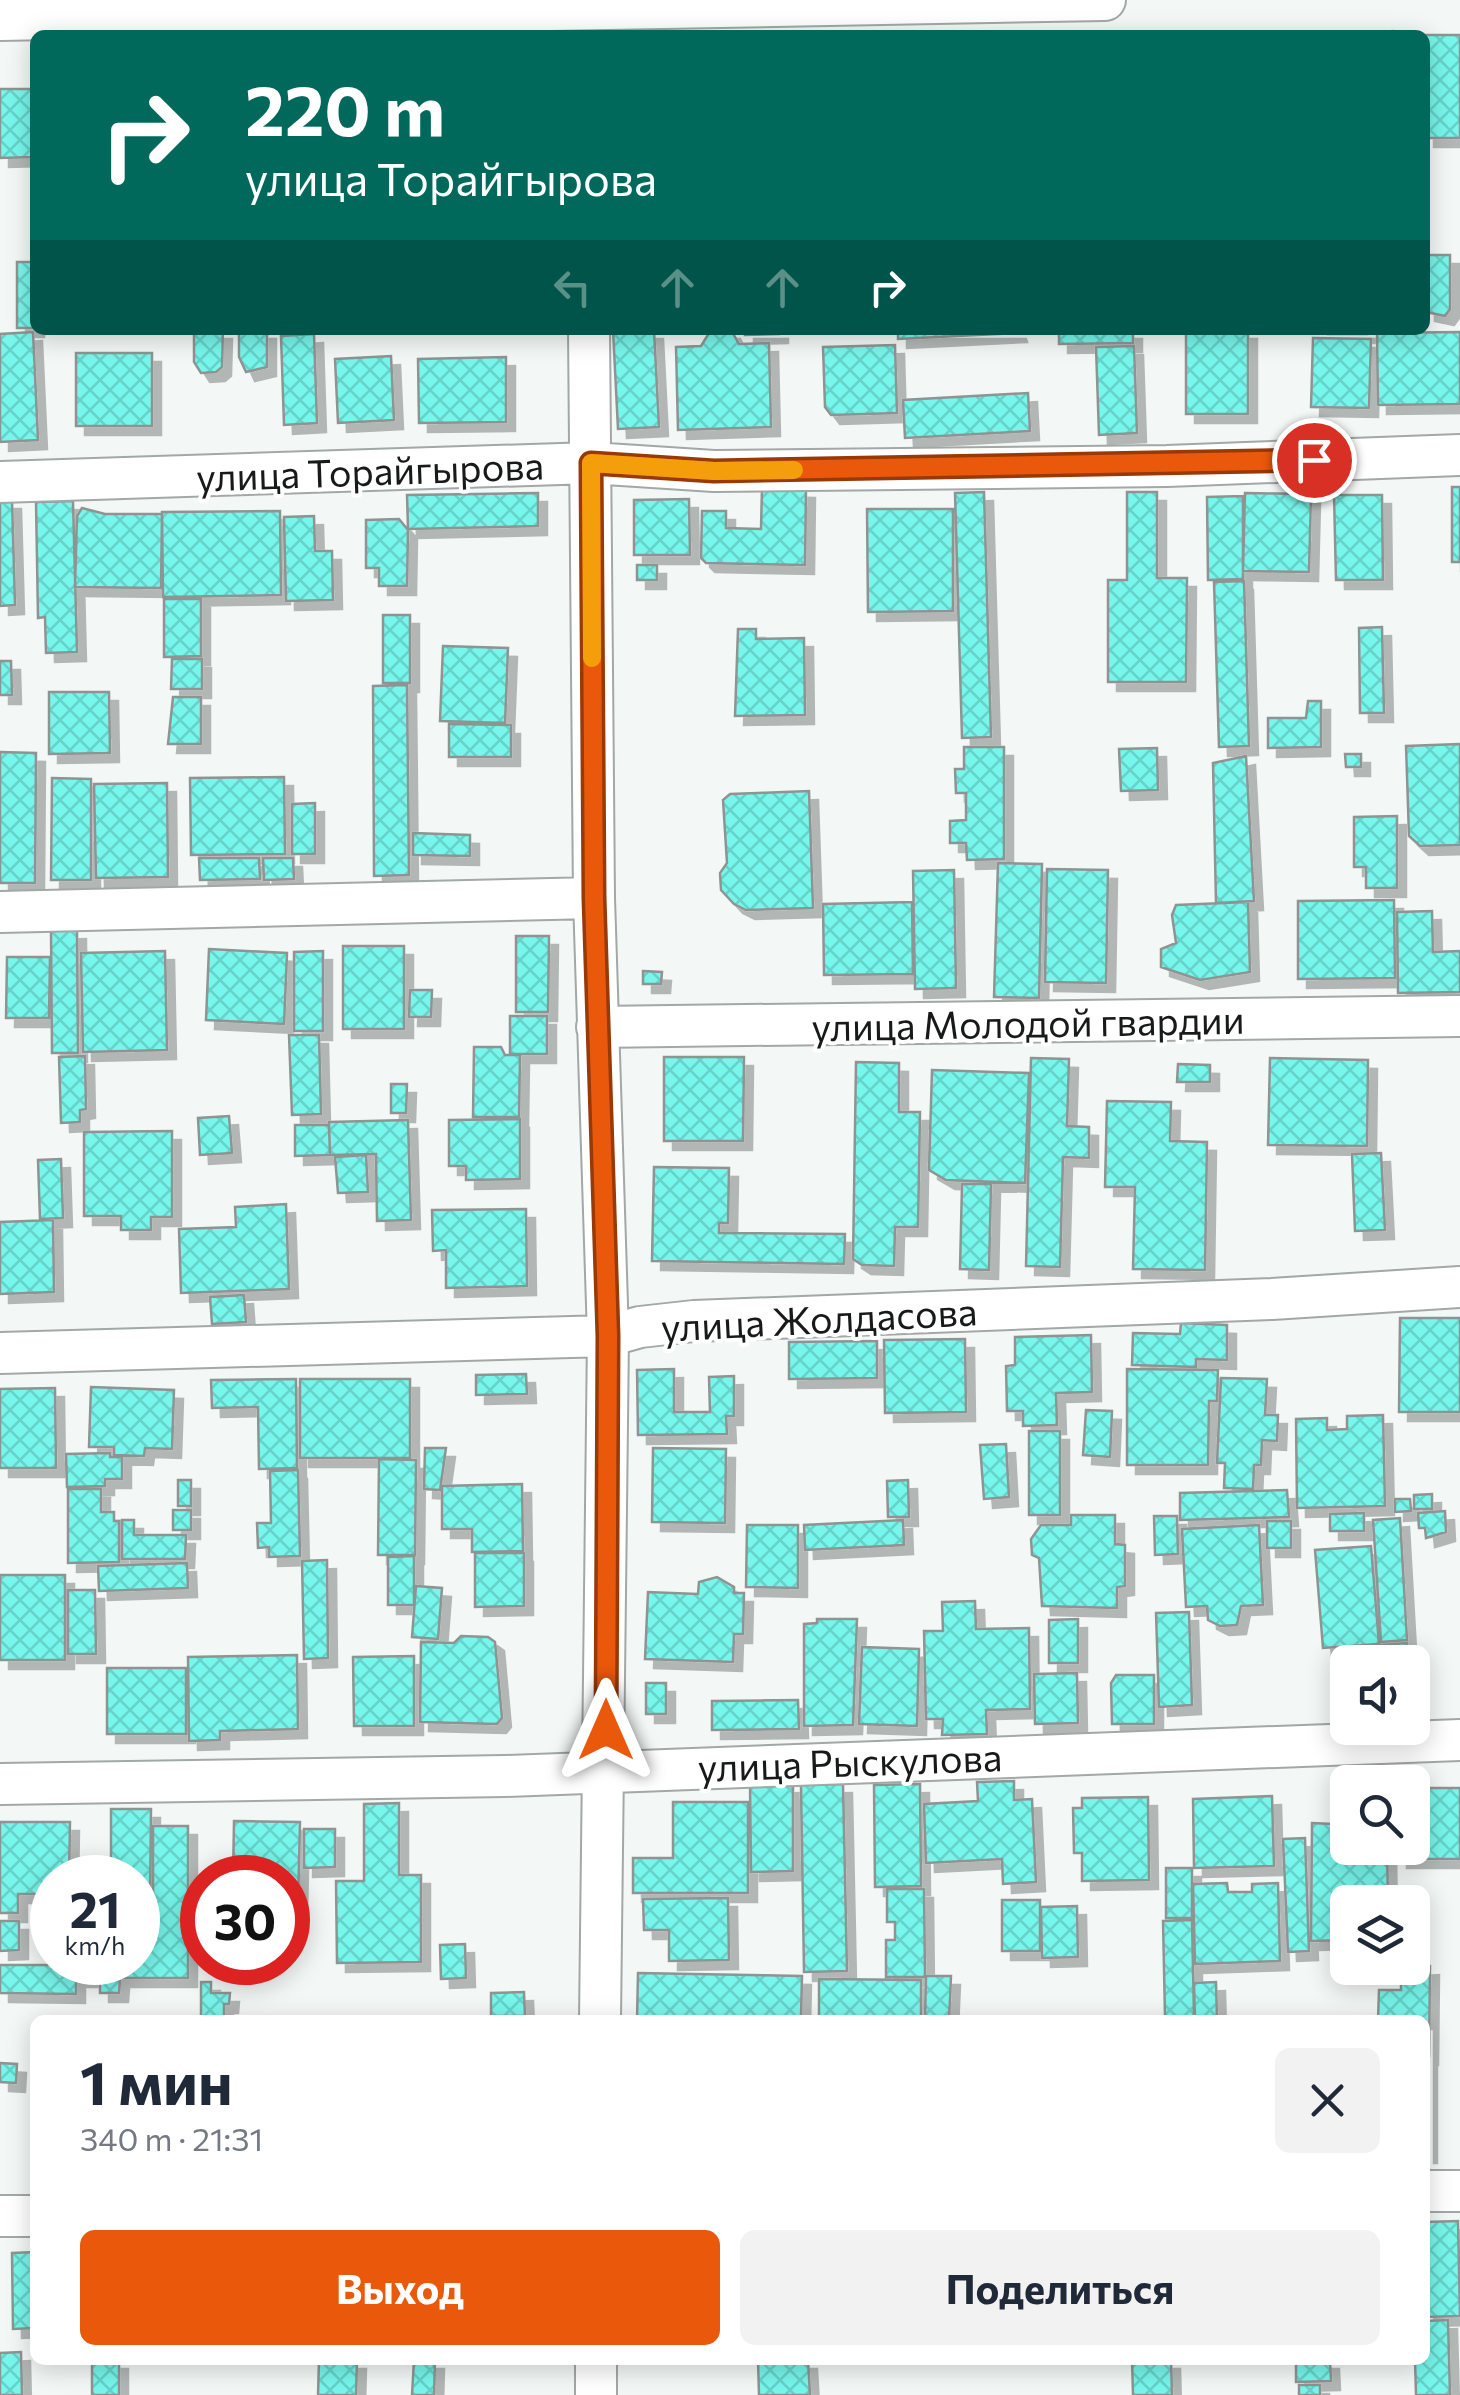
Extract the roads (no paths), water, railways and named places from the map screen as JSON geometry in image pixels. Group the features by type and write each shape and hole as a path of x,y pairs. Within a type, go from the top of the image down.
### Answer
{"street":[{"path":"0,20 584,14 1105,0"},
{"path":"589,335 594,898 608,1336 600,2015"},
{"name":"улица Торайгырова","path":"0,482 591,463 714,471 1167,466 1460,456"},
{"path":"0,912 594,898"},
{"name":"улица Молодой гвардии","path":"597,1027 1460,1016"},
{"name":"улица Жолдасова","path":"0,1353 608,1336 640,1327 694,1321 1272,1299 1460,1287"},
{"name":"улица Рыскулова","path":"0,1784 505,1776 1460,1740"},
{"path":"1430,2191 1460,2191"},
{"path":"0,2216 30,2216"},
{"path":"596,2365 596,2395"}]}
